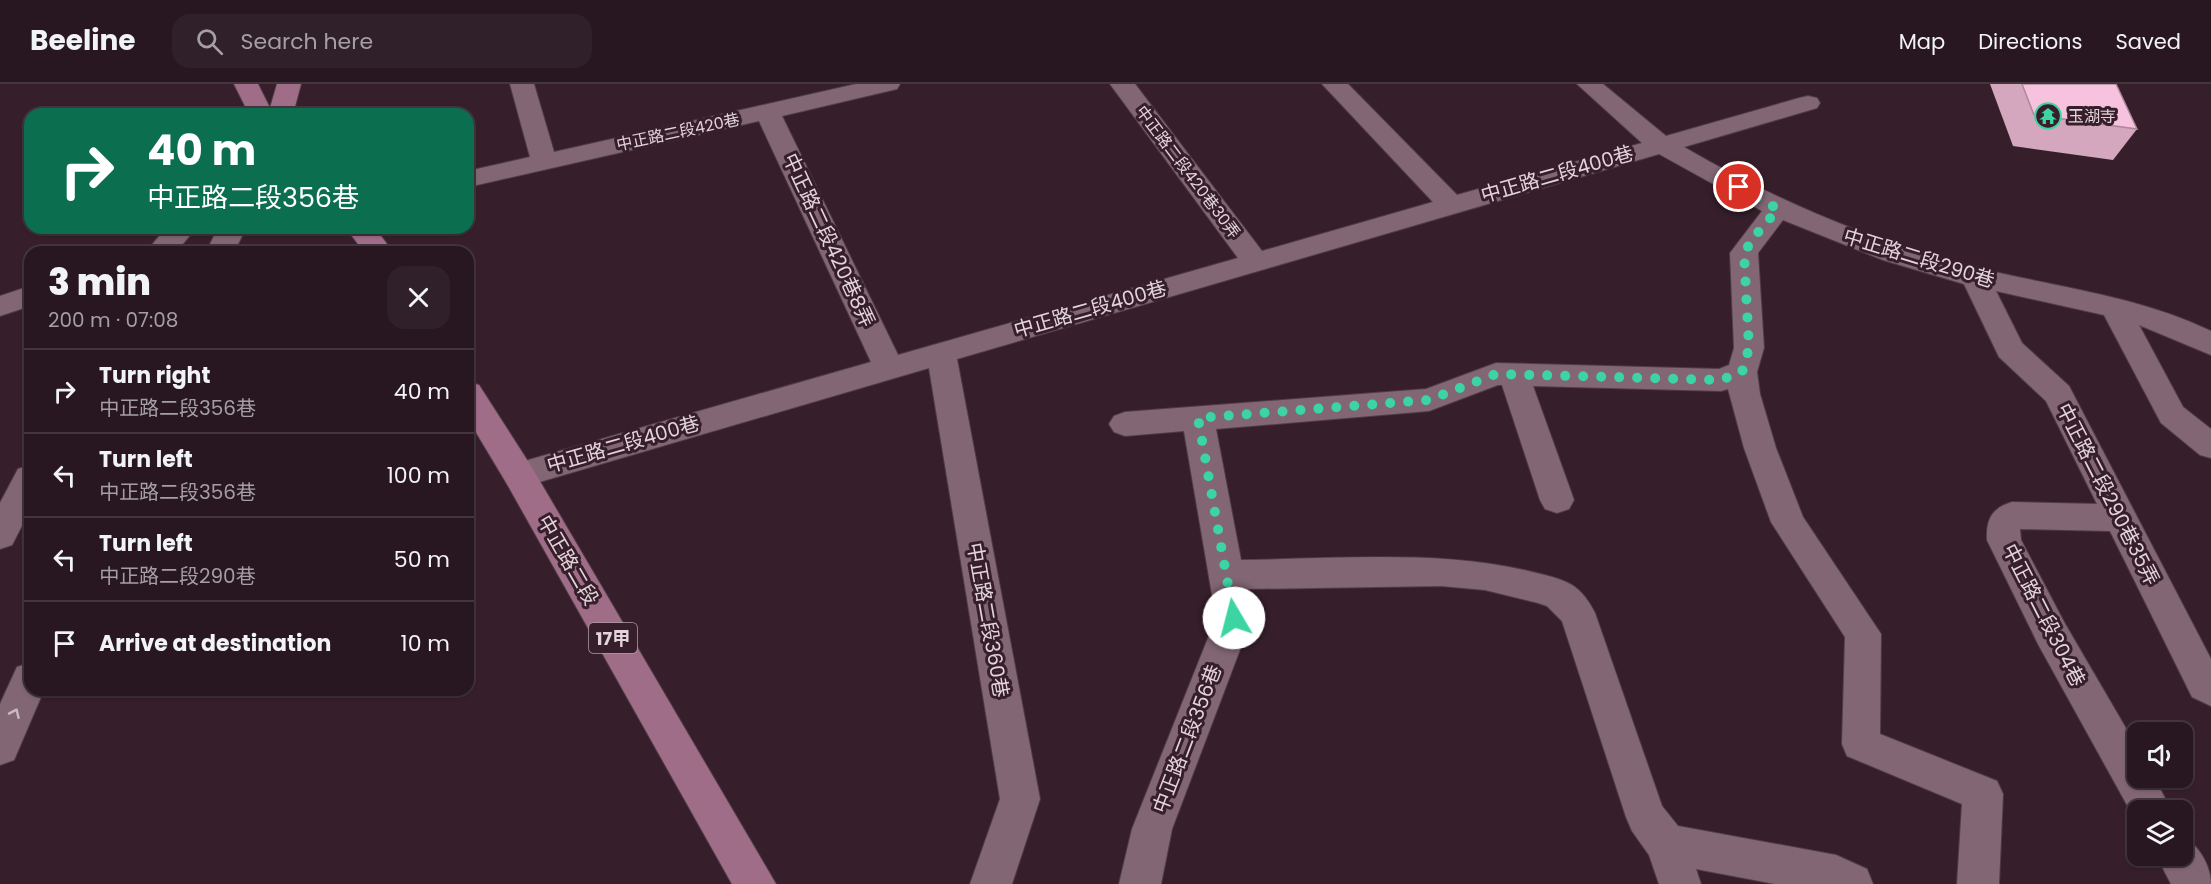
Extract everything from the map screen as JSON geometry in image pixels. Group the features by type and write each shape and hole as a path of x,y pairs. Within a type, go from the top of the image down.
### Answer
{"main road":[{"path":"246,84 258,108"},
{"path":"283,108 289,84"},
{"path":"365,234 374,246"},
{"name":"中正路二段","path":"474,403 519,474 755,884"}],"street":[{"path":"522,84 544,161"},
{"name":"中正路二段420巷","path":"474,178 768,113 888,84"},
{"name":"中正路二段420巷30弄","path":"1122,84 1255,261"},
{"path":"1334,84 1450,205"},
{"name":"中正路二段290巷","path":"1588,84 1661,144 1778,209 1871,248 1975,277 2115,307 2195,335 2211,344"},
{"name":"中正路二段400巷","path":"519,474 1808,103"},
{"name":"中正路二段420巷8弄","path":"768,113 889,368"},
{"path":"1778,209 1754,237 1744,253 1749,348 1742,372 1744,394 1760,448 1788,522 1863,634 1861,744 1983,794 1978,884"},
{"path":"157,246 171,240"},
{"name":"中正路二段290巷35弄","path":"1975,277 2010,348 2058,394 2205,685 2211,688"},
{"path":"0,306 24,298"},
{"path":"2115,307 2172,415 2211,446"},
{"name":"中正路二段360巷","path":"941,352 1020,799 991,884"},
{"path":"1125,424 1429,400 1496,374 1721,380 1742,372"},
{"path":"1514,375 1557,500"},
{"name":"中正路二段356巷","path":"1140,884 1152,829 1234,618 1198,418"},
{"path":"0,535 24,489"},
{"name":"中正路二段304巷","path":"2120,518 2012,515 2003,524 2004,540 2051,633 2145,800"},
{"path":"1228,575 1441,572 1485,576 1543,589 1560,596 1576,613 1646,817 1666,844 1680,884"},
{"path":"0,747 24,693"},
{"path":"1666,844 1836,875 1852,884"}],"building":[{"path":"2022,84 2116,84 2137,129 2034,115"}],"place":[{"name":"玉湖寺","path":"2048,116"}],"route":[{"path":"1234,618 1198,418 1429,400 1496,374 1721,380 1742,372 1743,361 1749,348 1743,270 1744,253 1754,237 1778,209 1739,187"}]}
